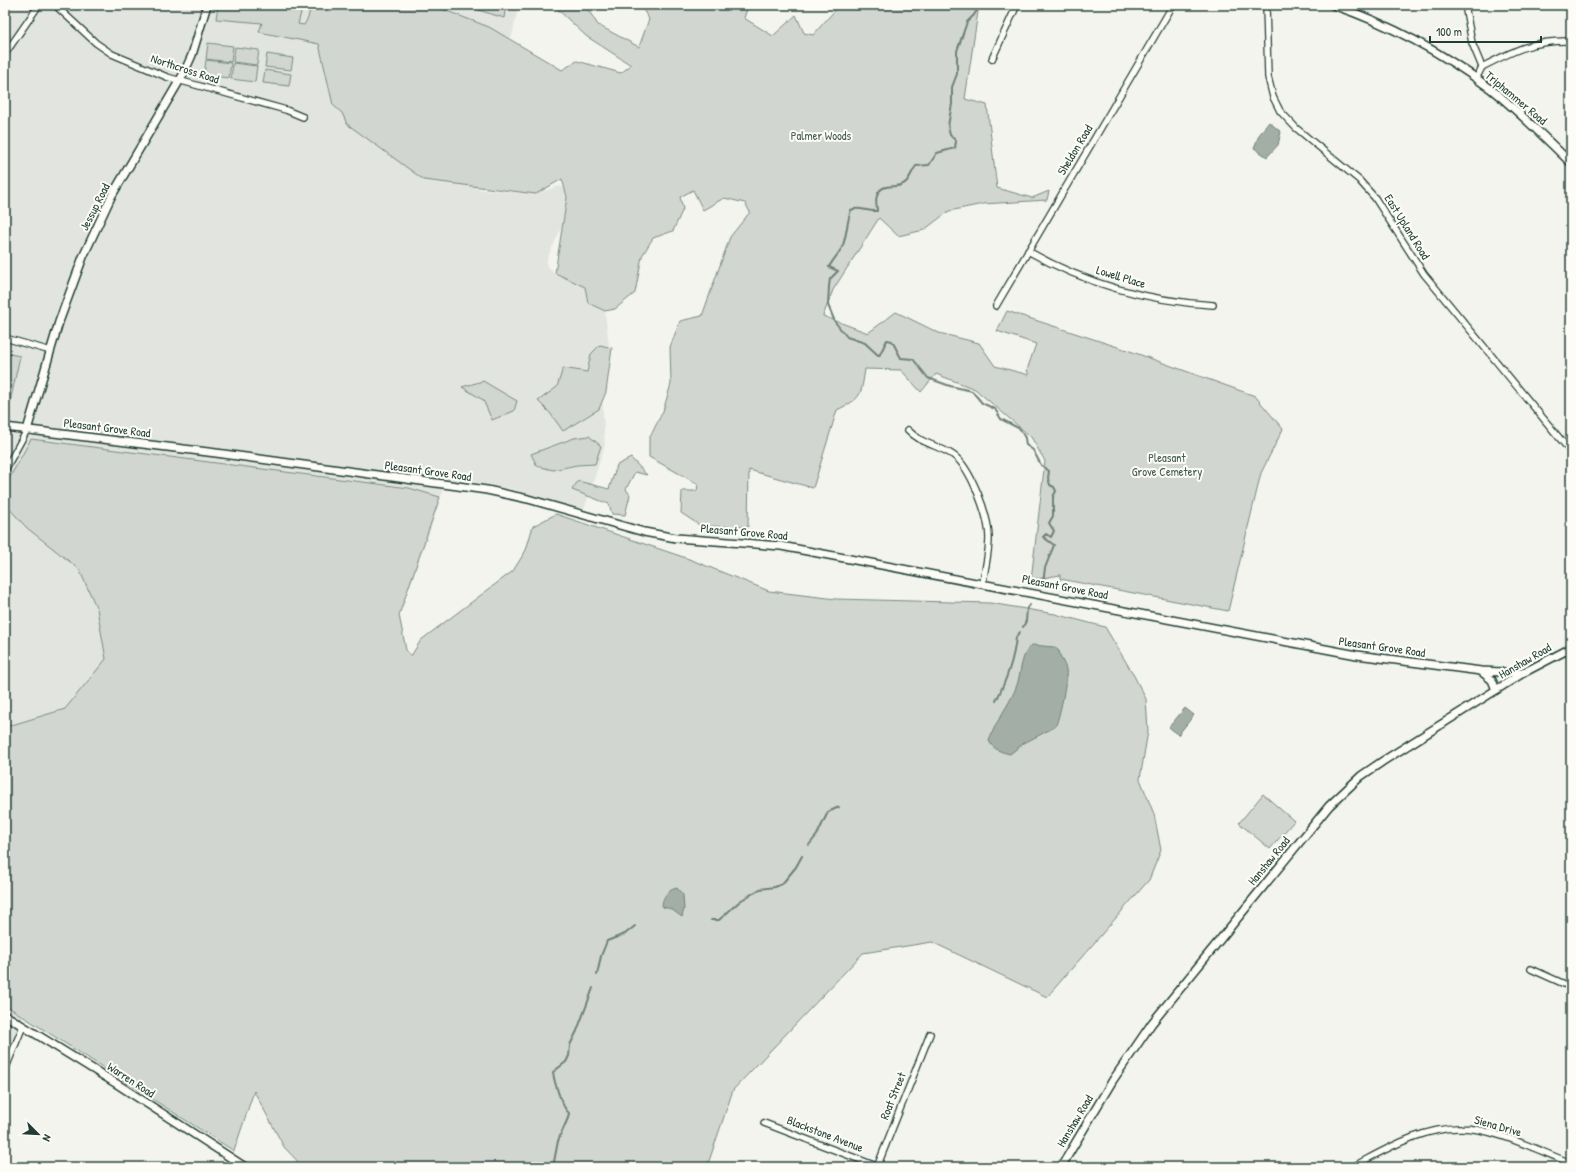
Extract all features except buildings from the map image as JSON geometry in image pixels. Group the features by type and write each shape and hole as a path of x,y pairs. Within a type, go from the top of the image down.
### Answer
{"street":[{"path":"5,54 39,5"},
{"name":"Northcross Road","path":"55,5 104,49 179,81 286,110 303,117"},
{"name":"Jessup Road","path":"27,430 51,351 78,271 104,212 179,81 192,55 207,5"},
{"path":"992,59 1017,5"},
{"name":"Sheldon Road","path":"996,306 1173,5"},
{"name":"East Upland Road","path":"1266,5 1268,77 1275,103 1296,128 1348,170 1375,198 1424,274 1571,452"},
{"name":"Triphammer Road","path":"1332,5 1360,14 1398,31 1426,46 1476,79 1491,89 1571,163"},
{"path":"1465,5 1472,43 1482,67"},
{"path":"1476,79 1482,67 1524,46 1548,41 1571,41"},
{"name":"Lowell Place","path":"1028,251 1070,273 1141,295 1164,300 1213,305"},
{"path":"5,338 51,351"},
{"name":"Pleasant Grove Road","path":"5,427 216,453 487,490 528,499 644,532 676,538 781,546 983,583 1334,651 1481,671 1523,673"},
{"path":"5,470 27,430"},
{"path":"908,430 915,438 955,456 965,468 981,504 989,533 983,583"},
{"name":"Hanshaw Road","path":"1061,1167 1113,1080 1142,1036 1328,806 1362,776 1523,673 1571,648"},
{"path":"1481,671 1492,680 1496,690"},
{"path":"1532,969 1571,987"},
{"name":"Warren Road","path":"5,1015 117,1084 245,1167"},
{"path":"5,1070 23,1026"},
{"name":"Roat Street","path":"878,1167 930,1034"},
{"name":"Blackstone Avenue","path":"764,1123 878,1167"},
{"name":"Siena Drive","path":"1352,1167 1417,1136 1439,1130 1460,1128 1482,1130 1571,1163"}],"shaded area":[{"path":"5,5 519,5 477,189 536,194 561,186 565,190 567,210 561,229 547,259 547,266 555,273 577,281 585,287 588,303 605,311 609,346 602,395 605,445 584,510 515,490 467,481 446,480 433,522 399,615 406,650 411,656 256,952 234,1151 24,1017 5,1060"},
{"path":"1269,122 1281,132 1278,145 1267,157 1254,148 1259,135"},
{"path":"1032,645 1054,647 1059,651 1066,669 1063,699 1055,727 1024,743 1010,754 993,747 989,741 1011,699 1017,685 1023,658"},
{"path":"1185,708 1194,715 1178,735 1169,727"},
{"path":"677,888 683,895 684,909 682,917 671,909 663,907 662,905 666,894"}],"green space":[{"name":"Palmer Woods","path":"218,5 303,5 298,24 304,25 308,18 311,5 431,5 489,27 562,70 577,61 621,73 631,65 586,36 553,5 585,5 598,25 639,47 649,19 640,5 737,5 747,9 744,18 773,36 796,15 804,33 813,35 836,9 836,5 979,5 965,99 987,105 997,188 1032,198 1049,191 1047,200 983,204 949,211 924,230 898,236 879,218 833,290 823,316 868,333 896,312 939,333 979,343 995,366 1029,375 1027,370 1036,344 997,331 1007,311 1127,350 1255,396 1283,429 1261,473 1228,611 1060,579 1060,575 1031,580 1045,461 1031,437 975,389 936,374 921,392 901,370 865,369 859,395 856,399 837,410 813,488 749,470 748,527 701,526 681,513 682,491 697,491 698,484 649,457 649,439 663,411 671,384 670,347 680,321 702,316 730,237 750,212 745,203 724,198 703,210 693,190 680,197 683,209 673,231 653,238 642,256 635,293 615,309 605,311 588,303 585,287 555,273 567,197 562,179 536,194 424,180 347,124 342,113 333,105 319,44 259,32 262,23 216,19"},
{"path":"462,5 506,5 504,18"},
{"path":"208,43 233,46 231,62 206,59"},
{"path":"235,47 259,50 257,65 233,62"},
{"path":"267,54 293,58 291,70 265,67"},
{"path":"206,60 231,63 229,78 204,75"},
{"path":"233,63 257,66 255,82 231,79"},
{"path":"265,70 291,74 289,86 263,83"},
{"path":"600,345 612,348 606,392 599,409 563,431 550,413 538,401 557,387 563,368 587,372 591,354"},
{"path":"5,353 20,356 9,407 5,406"},
{"path":"483,381 517,401 514,411 492,420 483,400 462,387"},
{"path":"589,436 601,446 595,464 577,465 553,470 537,466 531,454 574,438"},
{"path":"31,439 409,488 440,497 399,615 406,650 411,656 421,640 513,571 526,550 533,526 556,514 689,559 769,591 836,599 990,603 1055,614 1105,627 1146,699 1148,731 1140,779 1154,814 1161,850 1149,880 1047,997 932,942 863,953 733,1090 707,1167 303,1167 284,1147 254,1091 234,1151 5,1005 5,727 65,709 106,659 97,609 79,569 27,528 5,504 5,486"},
{"path":"631,458 647,475 635,472 626,489 630,495 625,515 612,514 609,504 572,490 578,481 609,489 617,465"},
{"path":"1263,794 1294,821 1270,849 1239,823"}],"waterway":[{"path":"980,5 974,15 967,22 957,51 957,74 952,87 952,104 948,126 950,135 956,141 955,148 937,153 929,165 916,166 903,185 886,187 879,191 876,198 877,211 857,209 851,210 843,245 829,267 838,271 830,279 828,305 835,322 847,337 865,343 879,356 887,340 892,341 901,358 913,359 928,378 950,386 972,391 982,403 995,409 1001,419 1020,429 1025,438 1026,445 1033,450 1041,465 1049,471 1048,478 1050,485 1054,487 1056,491 1053,497 1053,516 1049,523 1054,531 1051,537 1046,534 1043,537 1054,545 1045,568 1043,583"},
{"path":"1023,627 1026,621 1027,608 1030,605"},
{"path":"996,701 1009,670 1016,637 1020,632"},
{"path":"809,845 817,835 828,812 839,807"},
{"path":"711,920 719,920 740,901 760,889 775,887 782,884 796,867 802,856"},
{"path":"597,975 601,956 607,941 625,934 635,926"},
{"path":"553,1167 558,1141 569,1113 561,1100 553,1072 566,1062 569,1056 570,1045 577,1031 593,988"}],"park label":[{"name":"Pleasant Grove Cemetery","path":"1167,465"}]}
